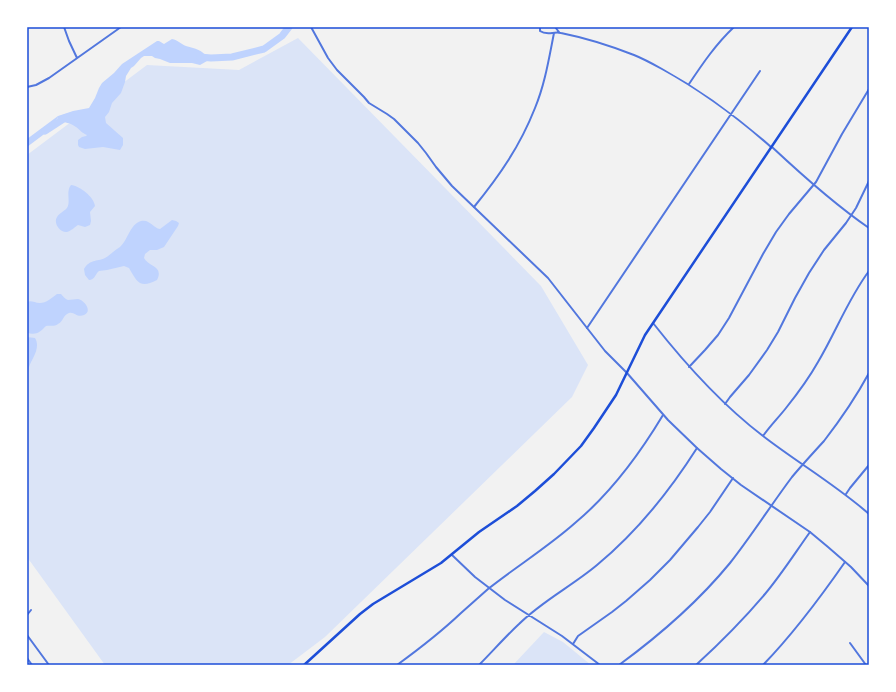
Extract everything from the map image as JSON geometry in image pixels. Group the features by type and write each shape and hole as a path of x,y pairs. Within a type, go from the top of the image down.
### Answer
{"main road":[{"path":"304,665 365,611 452,555 479,532 535,491 566,463 581,446 616,395 641,341 852,27"}],"street":[{"path":"64,27 77,58"},
{"path":"27,87 36,85 49,78 121,27"},
{"path":"311,27 328,58 337,70 370,103 394,119 418,143 445,178 548,278 605,351 627,373 663,415 697,448 733,478 828,546 869,586"},
{"path":"540,27 540,31 544,33 559,32 580,37 634,55 689,84 732,114 851,216 869,228"},
{"path":"555,27 559,32"},
{"path":"689,84 702,63 734,27"},
{"path":"474,207 504,167 523,134 535,108 546,72 554,33"},
{"path":"587,328 760,71"},
{"path":"689,367 718,335 736,307 753,272 776,232 822,173 842,134 869,89"},
{"path":"725,404 767,350 809,273 824,250 851,216 869,181"},
{"path":"763,436 804,385 853,295 869,271"},
{"path":"653,323 689,367 725,404 763,436 846,494 869,514"},
{"path":"619,665 666,628 697,599 730,563 771,505 838,422 869,373"},
{"path":"397,665 442,630 489,588 556,539 580,519 598,502 624,473 637,456 663,415"},
{"path":"479,665 519,624 597,566 629,536 666,494 697,448"},
{"path":"846,494 869,465"},
{"path":"573,644 578,636 626,601 670,560 706,517 733,478"},
{"path":"696,665 741,621 765,594 810,532"},
{"path":"452,555 475,577 505,600 573,644 600,665"},
{"path":"763,665 802,622 845,562"},
{"path":"27,615 31,610"},
{"path":"27,635 49,665"},
{"path":"850,643 866,665"},
{"path":"27,658 32,665"}],"shaded area":[{"path":"298,38 541,286 588,365 572,397 325,637 288,665 105,665 27,557 27,155 147,65 239,70"},
{"path":"544,632 563,642 591,665 513,665"}],"water":[{"path":"172,39 200,51 208,59 200,65 192,63 170,63 152,56 144,56 131,68 126,76 121,93 112,103 109,112 105,117 106,123 123,138 123,145 120,150 103,147 85,149 79,147 78,140 87,135 72,125 58,121 58,117 51,129 27,147 27,139 58,116 89,108 102,83 122,64 157,41 164,44"},
{"path":"71,185 86,192 92,199 95,206 90,212 90,225 85,227 78,225 70,231 64,232 58,227 56,219 58,215 68,206 69,190"},
{"path":"172,220 179,223 164,247 157,250 150,250 145,254 144,258 159,272 157,280 147,284 140,283 134,277 129,268 124,266 99,271 91,280 89,280 85,275 84,269 86,266 91,262 105,258 120,247 134,225 137,223 147,221 160,229"},
{"path":"57,294 61,294 68,300 78,299 85,303 88,308 87,313 79,316 69,313 65,315 60,323 54,326 46,326 36,334 27,333 27,302 42,303"},
{"path":"27,337 35,338 37,342 37,349 29,367 27,377"}],"waterway":[{"path":"200,57 232,57 264,49 282,36 289,27"},
{"path":"45,131 66,118"}]}
